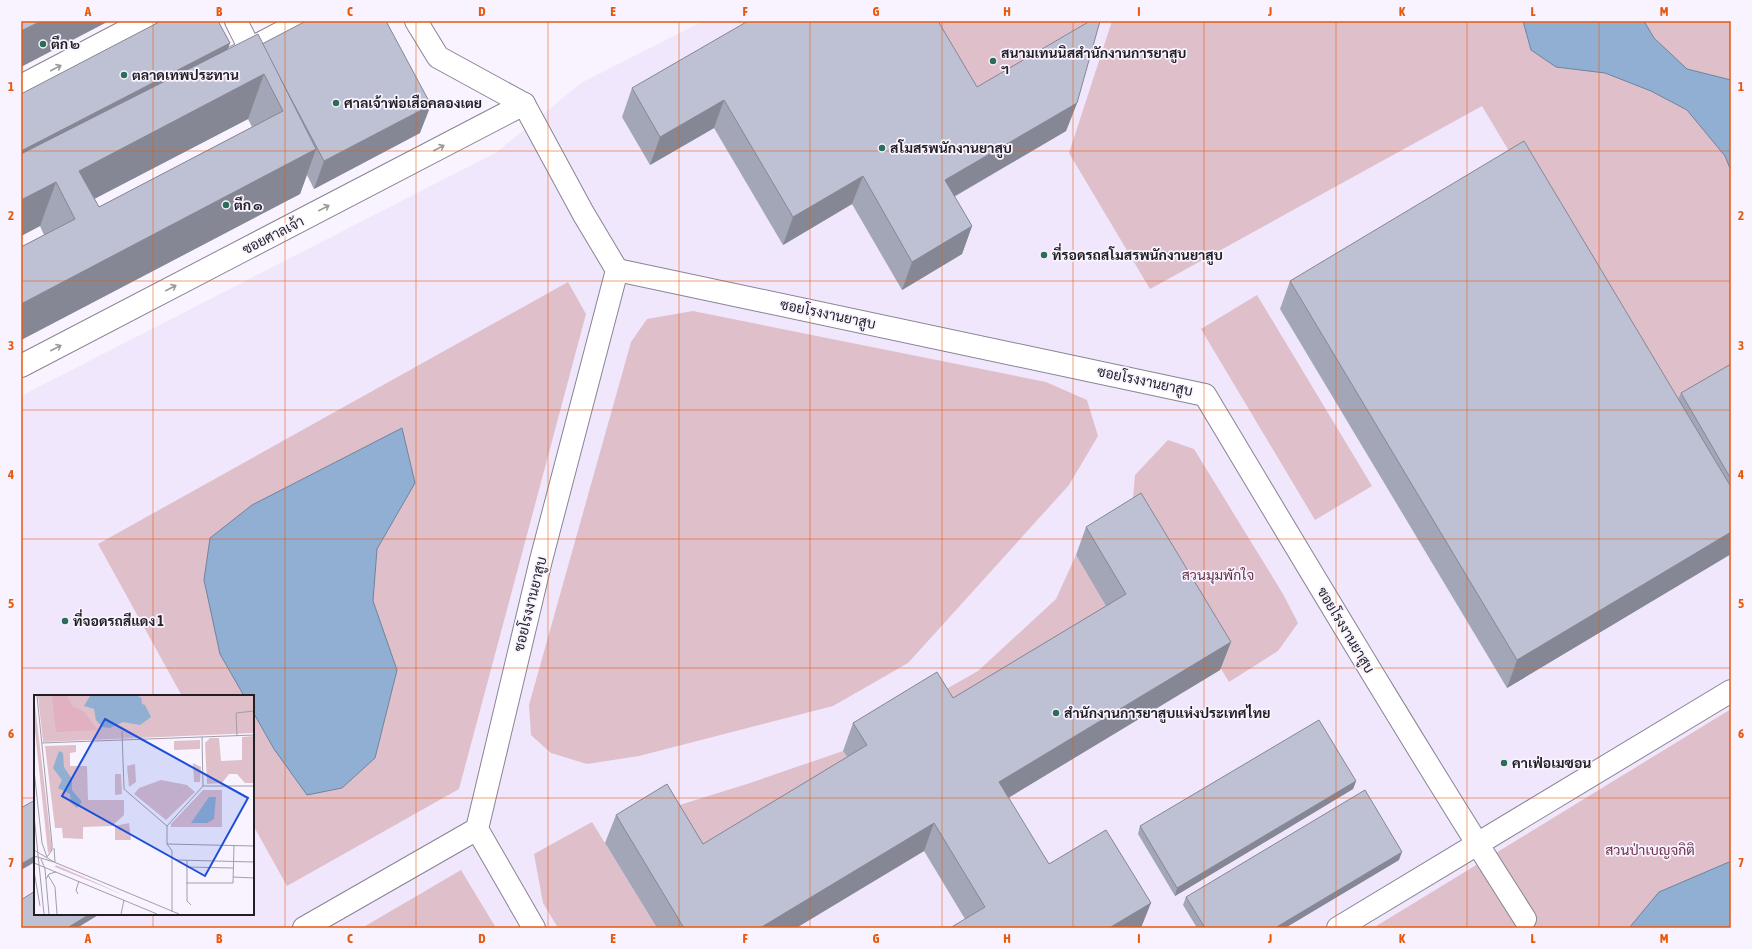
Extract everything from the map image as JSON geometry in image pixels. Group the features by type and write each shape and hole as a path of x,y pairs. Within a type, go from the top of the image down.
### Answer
{"street":[{"path":"21,86 145,21"},
{"path":"236,21 250,49"},
{"path":"215,67 304,21"},
{"path":"416,21 438,57 524,104 583,213 617,270"},
{"name":"ซอยศาลเจ้า","path":"21,366 524,104"},
{"name":"ซอยโรงงานยาสูบ","path":"477,829 541,560 617,270 1205,395 1477,844 1525,919"},
{"path":"1338,928 1731,691"},
{"path":"304,928 477,829 534,928"}],"shaded area":[{"path":"703,21 1731,21 1731,709 1373,928 21,928 21,396 497,152 581,83"}],"green space":[{"name":"สนามเทนนิสสำนักงานการยาสูบ ฯ","path":"919,21 1100,21 1099,27 984,97"},
{"path":"1112,21 1731,21 1731,386 1670,421 1482,106 1150,289 1069,153"},
{"path":"568,282 586,314 459,789 287,886 254,827 254,695 181,695 98,544"},
{"path":"1257,295 1372,486 1315,520 1201,329"},
{"path":"693,311 1046,382 1087,400 1098,436 1069,485 908,663 833,706 639,756 587,764 551,753 531,735 529,705 631,342 647,319"},
{"name":"สวนมุมพักใจ","path":"1168,440 1194,449 1283,594 1298,623 1278,651 1229,682 1131,521 1135,475"},
{"path":"1076,555 1116,622 943,727 927,700 978,671 1056,599"},
{"name":"สวนป่าเบญจกิติ","path":"1731,709 1731,928 1373,928"},
{"path":"843,751 857,773 693,872 657,812 747,784"},
{"path":"592,822 657,928 558,928 543,903 534,854"},
{"path":"461,870 496,928 362,928"}],"water":[{"path":"1523,21 1644,21 1654,38 1687,69 1731,80 1731,171 1725,156 1687,110 1651,91 1605,73 1556,67 1531,50"},
{"path":"402,428 415,483 377,549 373,601 397,670 375,758 342,788 307,795 274,749 254,714 254,695 243,695 220,654 204,580 210,538 252,505"},
{"path":"1731,862 1731,928 1629,928 1659,892"}],"building":[{"path":"21,21 41,21 21,31"},
{"name":"ตลาดเทพประทาน","path":"161,21 218,21 230,43 21,151 21,94"},
{"name":"ศาลเจ้าพ่อเสือคลองเตย","path":"306,21 386,21 431,105 324,161 262,44"},
{"name":"สโมสรพนักงานยาสูบ","path":"748,21 938,21 977,87 1090,21 1100,21 1077,103 945,180 972,226 912,262 863,176 793,217 724,100 660,137 632,88"},
{"path":"258,34 316,149 21,304 21,247 75,219 56,182 21,200 21,154","holes":["264,74 283,111 99,207 79,171"]},
{"path":"1524,141 1731,487 1731,532 1517,660 1290,281"},
{"path":"1731,364 1731,479 1681,393"},
{"name":"สำนักงานการยาสูบแห่งประเทศไทย","path":"1141,493 1231,642 999,782 1049,864 1106,830 1151,903 1109,928 950,928 985,907 934,823 760,928 684,928 616,815 667,784 703,844 867,745 853,723 937,672 953,698 1126,594 1086,527"},
{"path":"1319,720 1356,781 1177,888 1140,826"},
{"path":"1365,790 1402,852 1275,928 1205,928 1186,897"},
{"path":"34,801 34,857 21,864 21,808"},
{"path":"34,892 34,915 88,915 67,928 21,928 21,900"}],"place":[{"name":"ตึก ๒","path":"43,44"},
{"name":"สนามเทนนิสสำนักงานการยาสูบ ฯ","path":"993,61"},
{"name":"ตลาดเทพประทาน","path":"124,75"},
{"name":"ศาลเจ้าพ่อเสือคลองเตย","path":"336,103"},
{"name":"สโมสรพนักงานยาสูบ","path":"882,148"},
{"name":"ตึก ๑","path":"226,205"},
{"name":"ที่รอดรถสโมสรพนักงานยาสูบ","path":"1044,255"},
{"name":"ที่จอดรถสีแดง 1","path":"65,621"},
{"name":"สำนักงานการยาสูบแห่งประเทศไทย","path":"1056,713"},
{"name":"คาเฟ่อเมซอน","path":"1504,763"}]}
